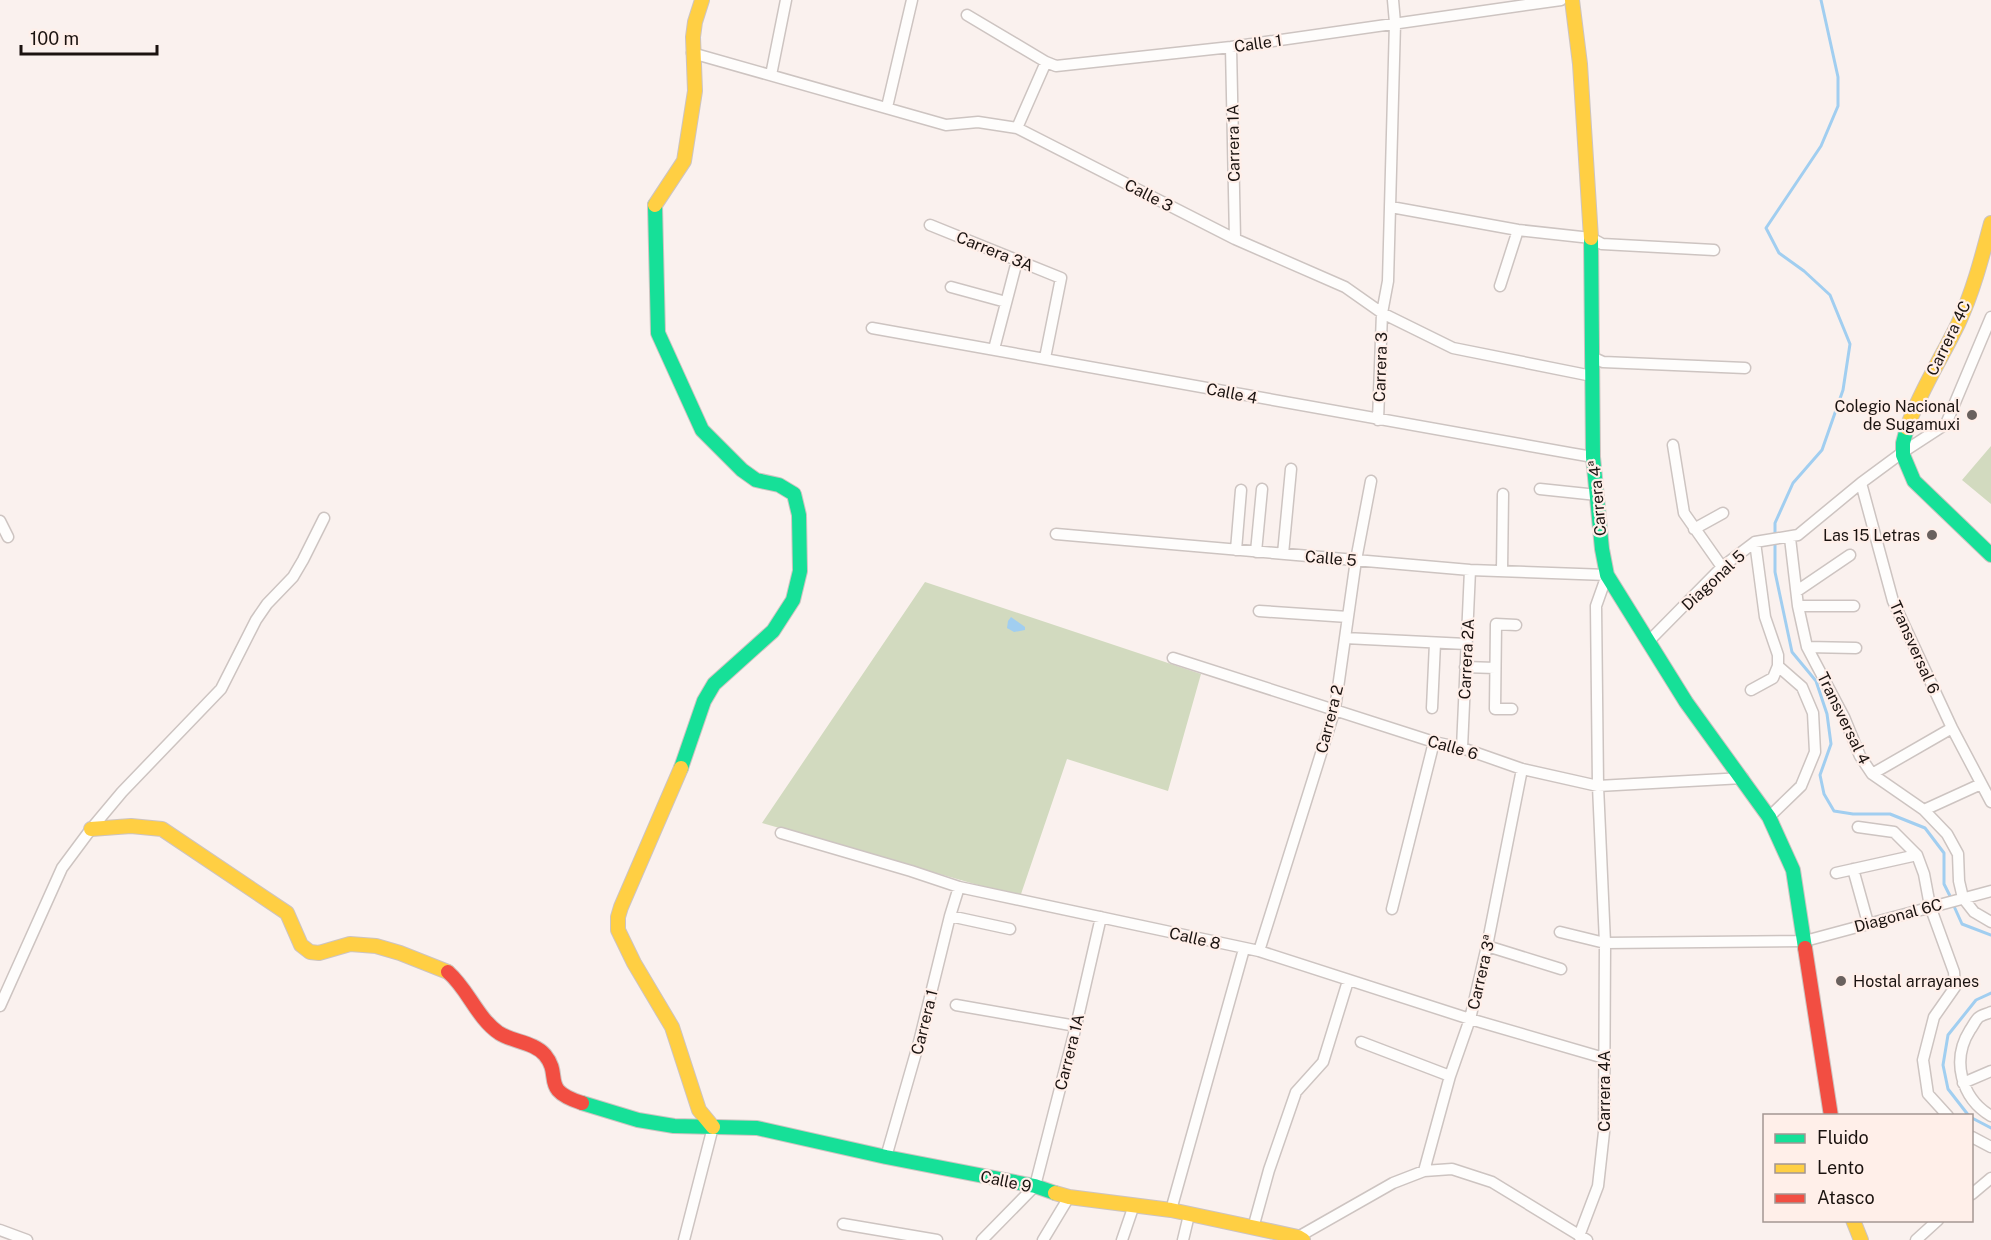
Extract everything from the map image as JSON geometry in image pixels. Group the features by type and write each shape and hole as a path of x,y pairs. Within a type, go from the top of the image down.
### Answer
{"street":[{"path":"684,1240 713,1128 699,1110 672,1027 634,963 618,930 618,917 687,753 704,701 714,684 773,631 793,600 800,571 799,515 794,494 779,485 756,480 742,470 702,430 658,333 655,205 684,161 695,91 692,53 695,22 702,0"},
{"path":"771,75 786,0"},
{"path":"887,107 912,0"},
{"name":"Carrera 3","path":"1378,420 1382,313 1388,281 1392,207 1395,23 1393,0"},
{"name":"Calle 1","path":"967,15 1056,66 1231,46 1561,0"},
{"name":"Carrera 4ª","path":"1572,0 1580,64 1591,238 1593,457 1602,549 1607,575 1686,702 1769,817 1793,870 1804,940"},
{"name":"Carrera 1A","path":"1231,46 1235,239"},
{"name":"Calle 3","path":"692,53 946,125 978,122 1017,128 1235,239 1345,288 1382,313 1453,348 1592,376"},
{"path":"1017,128 1046,62"},
{"path":"1392,207 1518,230 1591,238 1602,244 1714,250"},
{"name":"Carrera 4C","path":"1903,452 1906,428 1927,380 1958,322 1980,268 1991,223"},
{"name":"Carrera 3A","path":"930,225 1061,278 1045,358"},
{"path":"1500,286 1518,230"},
{"path":"994,349 1017,261"},
{"path":"951,287 1006,302"},
{"name":"Diagonal 5","path":"1648,642 1722,567 1755,542 1785,539 1798,535 1861,483 1946,424 1991,317"},
{"name":"Calle 4","path":"872,328 1593,457"},
{"path":"1592,357 1603,362 1745,368"},
{"path":"1673,445 1684,513 1722,567"},
{"path":"1903,452 1906,468 1914,481 1991,555"},
{"path":"1283,554 1291,469"},
{"name":"Carrera 2","path":"1259,951 1335,709 1356,560 1371,481"},
{"name":"Transversal 6","path":"1861,483 1893,601 1952,728 1991,802"},
{"path":"1256,552 1262,489"},
{"path":"1540,489 1597,495"},
{"path":"1236,550 1241,490"},
{"path":"1502,571 1503,494"},
{"path":"1694,529 1723,513"},
{"path":"0,1006 56,880 91,829 122,792 221,688 256,620 267,604 293,577 324,518"},
{"path":"0,520 8,537"},
{"name":"Calle 5","path":"1056,534 1470,570 1607,575"},
{"name":"Transversal 4","path":"1785,539 1807,647 1845,717 1860,756 1872,774 1924,810 1947,834 1958,854 1958,899"},
{"path":"1751,690 1773,678 1778,666 1778,655 1765,617 1755,542"},
{"path":"1797,591 1851,555"},
{"name":"Carrera 2A","path":"1462,748 1470,570"},
{"name":"Carrera 4A","path":"1583,1238 1598,1186 1604,1132 1605,943 1598,786 1596,606 1607,575"},
{"path":"1798,606 1854,606"},
{"path":"1259,611 1348,617"},
{"path":"1512,710 1495,709 1496,624 1516,625"},
{"path":"1345,638 1466,644"},
{"path":"1432,708 1435,643"},
{"path":"1807,647 1857,648"},
{"name":"Calle 6","path":"1173,658 1434,742 1462,748 1522,770 1598,786 1743,778"},
{"path":"1769,817 1801,786 1815,752 1813,713 1802,687 1778,666"},
{"path":"1465,667 1495,668"},
{"path":"1872,774 1952,728"},
{"path":"1392,909 1434,742"},
{"name":"Carrera 3ª","path":"1424,1171 1450,1076 1470,1019 1522,770"},
{"path":"1924,810 1981,784"},
{"name":"Calle 9","path":"91,829 132,826 162,829 287,913 292,918 303,947 310,952 318,954 341,945 352,944 388,948 447,972 455,977 469,993 496,1031 542,1052 548,1058 554,1084 560,1094 570,1099 638,1120 674,1126 757,1128 1035,1186 1069,1197 1171,1210 1301,1238"},
{"path":"1858,827 1894,832 1917,855 1924,874 1930,906 1954,972 1954,987 1934,1017 1923,1060 1928,1094 1946,1114"},
{"name":"Calle 8","path":"782,833 911,870 959,887 1259,951 1470,1019 1604,1058"},
{"path":"1836,873 1917,855"},
{"path":"1853,869 1868,923"},
{"name":"Carrera 1","path":"886,1156 919,1042 959,887"},
{"name":"Diagonal 6C","path":"1560,932 1605,943 1804,940 1991,891"},
{"path":"1958,899 1991,922"},
{"path":"950,916 1010,929"},
{"name":"Carrera 1A","path":"1035,1186 1101,917"},
{"path":"1804,940 1831,1114"},
{"path":"1487,946 1561,969"},
{"path":"1171,1210 1244,949"},
{"path":"1253,1228 1269,1170 1296,1092 1323,1062 1348,981"},
{"path":"956,1005 1076,1026"},
{"path":"1991,1012 1978,1018 1964,1040 1960,1063 1963,1083 1969,1096 1991,1116"},
{"path":"1361,1042 1450,1076"},
{"path":"1963,1083 1991,1071"},
{"path":"1973,1138 1991,1147"},
{"path":"1301,1238 1393,1183 1424,1171 1452,1169 1492,1182 1583,1238"},
{"path":"1973,1192 1991,1178"},
{"path":"982,1240 1035,1186"},
{"path":"1043,1240 1069,1197"},
{"path":"1122,1240 1134,1205"},
{"path":"1183,1240 1189,1215"},
{"path":"1853,1222 1861,1240"},
{"path":"1916,1240 1937,1222"},
{"path":"843,1224 877,1235 937,1240"},
{"path":"0,1230 27,1240"}],"green space":[{"path":"1991,446 1991,504 1962,480"},
{"path":"925,582 1201,674 1168,791 1067,759 1020,897 762,823"}],"water":[{"path":"1011,617 1025,627 1025,630 1014,632 1007,628"}],"waterway":[{"path":"1775,536 1775,523 1793,483 1822,450 1843,390 1850,344 1830,295 1804,271 1779,253 1766,228 1821,146 1838,106 1838,77 1821,0"},
{"path":"1775,542 1775,572 1792,652 1816,681 1827,714 1831,744 1820,775 1824,794 1834,811 1853,814 1890,814 1925,828 1944,853 1944,884 1951,898"},
{"path":"1953,904 1962,924 1991,935"},
{"path":"1967,1114 1948,1089 1943,1065 1948,1035 1976,1000 1991,993"},
{"path":"1973,1119 1991,1128"}],"traffic: fast":[{"path":"655,205 658,333 702,430 742,470 756,480 779,485 794,494 799,515 800,571 793,600 773,631 714,684 704,701 681,768"},
{"path":"1591,238 1593,457 1602,549 1607,575 1686,702 1769,817 1793,870 1805,948"},
{"path":"1907,428 1903,455 1914,481 1991,555"},
{"path":"582,1103 638,1120 674,1126 757,1128 886,1157 1035,1186 1055,1193"}],"traffic: slow":[{"path":"655,205 684,161 695,91 693,37 702,0"},
{"path":"1572,0 1580,64 1591,238"},
{"path":"1907,428 1924,388 1963,312 1977,274 1991,223"},
{"path":"681,768 621,907 618,930 634,963 672,1027 699,1110 713,1127"},
{"path":"91,829 131,826 162,829 287,913 301,945 310,952 319,953 350,944 376,946 448,972"},
{"path":"1055,1193 1069,1197 1171,1210 1298,1237 1303,1240"},
{"path":"1854,1222 1861,1240"}],"traffic: jam":[{"path":"1805,948 1831,1114"},
{"path":"448,972 491,1027 545,1055 550,1063 556,1087 569,1098 582,1103"}],"place":[{"name":"Colegio Nacional de Sugamuxi","path":"1972,415"},
{"name":"Las 15 Letras","path":"1932,535"},
{"name":"Hostal arrayanes","path":"1841,981"}]}
